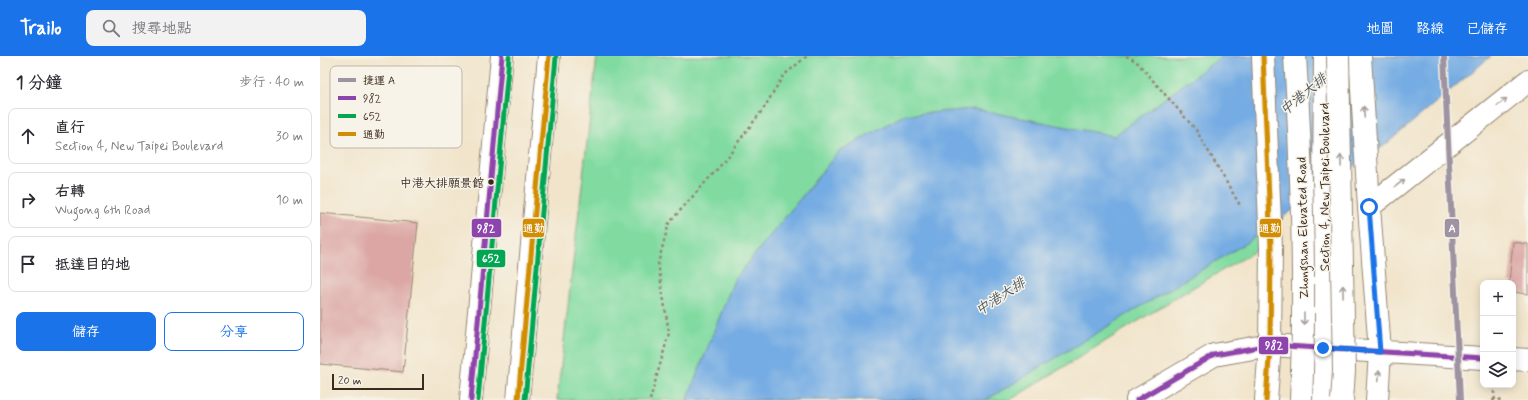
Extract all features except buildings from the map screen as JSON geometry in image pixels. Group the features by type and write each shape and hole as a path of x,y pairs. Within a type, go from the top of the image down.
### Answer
{"main road":[{"path":"471,400 502,56"},
{"path":"518,400 549,56"},
{"path":"1263,56 1271,248 1270,345 1266,400"},
{"name":"Section 4, New Taipei Boulevard","path":"1286,56 1319,219"},
{"name":"Zhongshan Elevated Road","path":"1295,56 1304,251 1302,400"},
{"name":"Section 4, New Taipei Boulevard","path":"1310,56 1323,293"},
{"name":"Section 4, New Taipei Boulevard","path":"1321,400 1323,348 1325,56"},
{"path":"1338,56 1344,371 1342,400"},
{"path":"1360,56 1380,352 1377,400"},
{"path":"1369,207 1528,81"},
{"path":"1137,400 1214,355 1270,345 1480,358"},
{"path":"1516,359 1528,360"}],"path":[{"path":"650,400 669,333 658,263 669,223 720,166 764,108 782,76 807,56"},
{"path":"1126,56 1136,61 1196,130 1243,210"},
{"path":"1493,388 1494,400 1502,400"}],"green space":[{"path":"597,56 1248,56 1262,247 1182,294 1010,400 557,400"}],"water":[{"name":"中港大排","path":"1222,56 1491,56 1385,145 1246,243 986,400 687,400 734,280 839,151 904,115 974,109 1114,136"}],"metro line":[{"name":"A","path":"1444,56 1460,400"}],"transit line":[{"name":"982","path":"471,400 502,56"},
{"name":"通勤","path":"518,400 549,56"},
{"name":"通勤","path":"1263,56 1271,248 1270,345 1266,400"},
{"name":"652","path":"478,400 509,57"},
{"name":"652","path":"525,400 556,57"},
{"name":"982","path":"1137,400 1214,355 1270,345 1480,358"}],"place":[{"name":"中港大排願景館","path":"491,182"}],"route":[{"path":"1323,348 1380,352 1369,207"}]}
